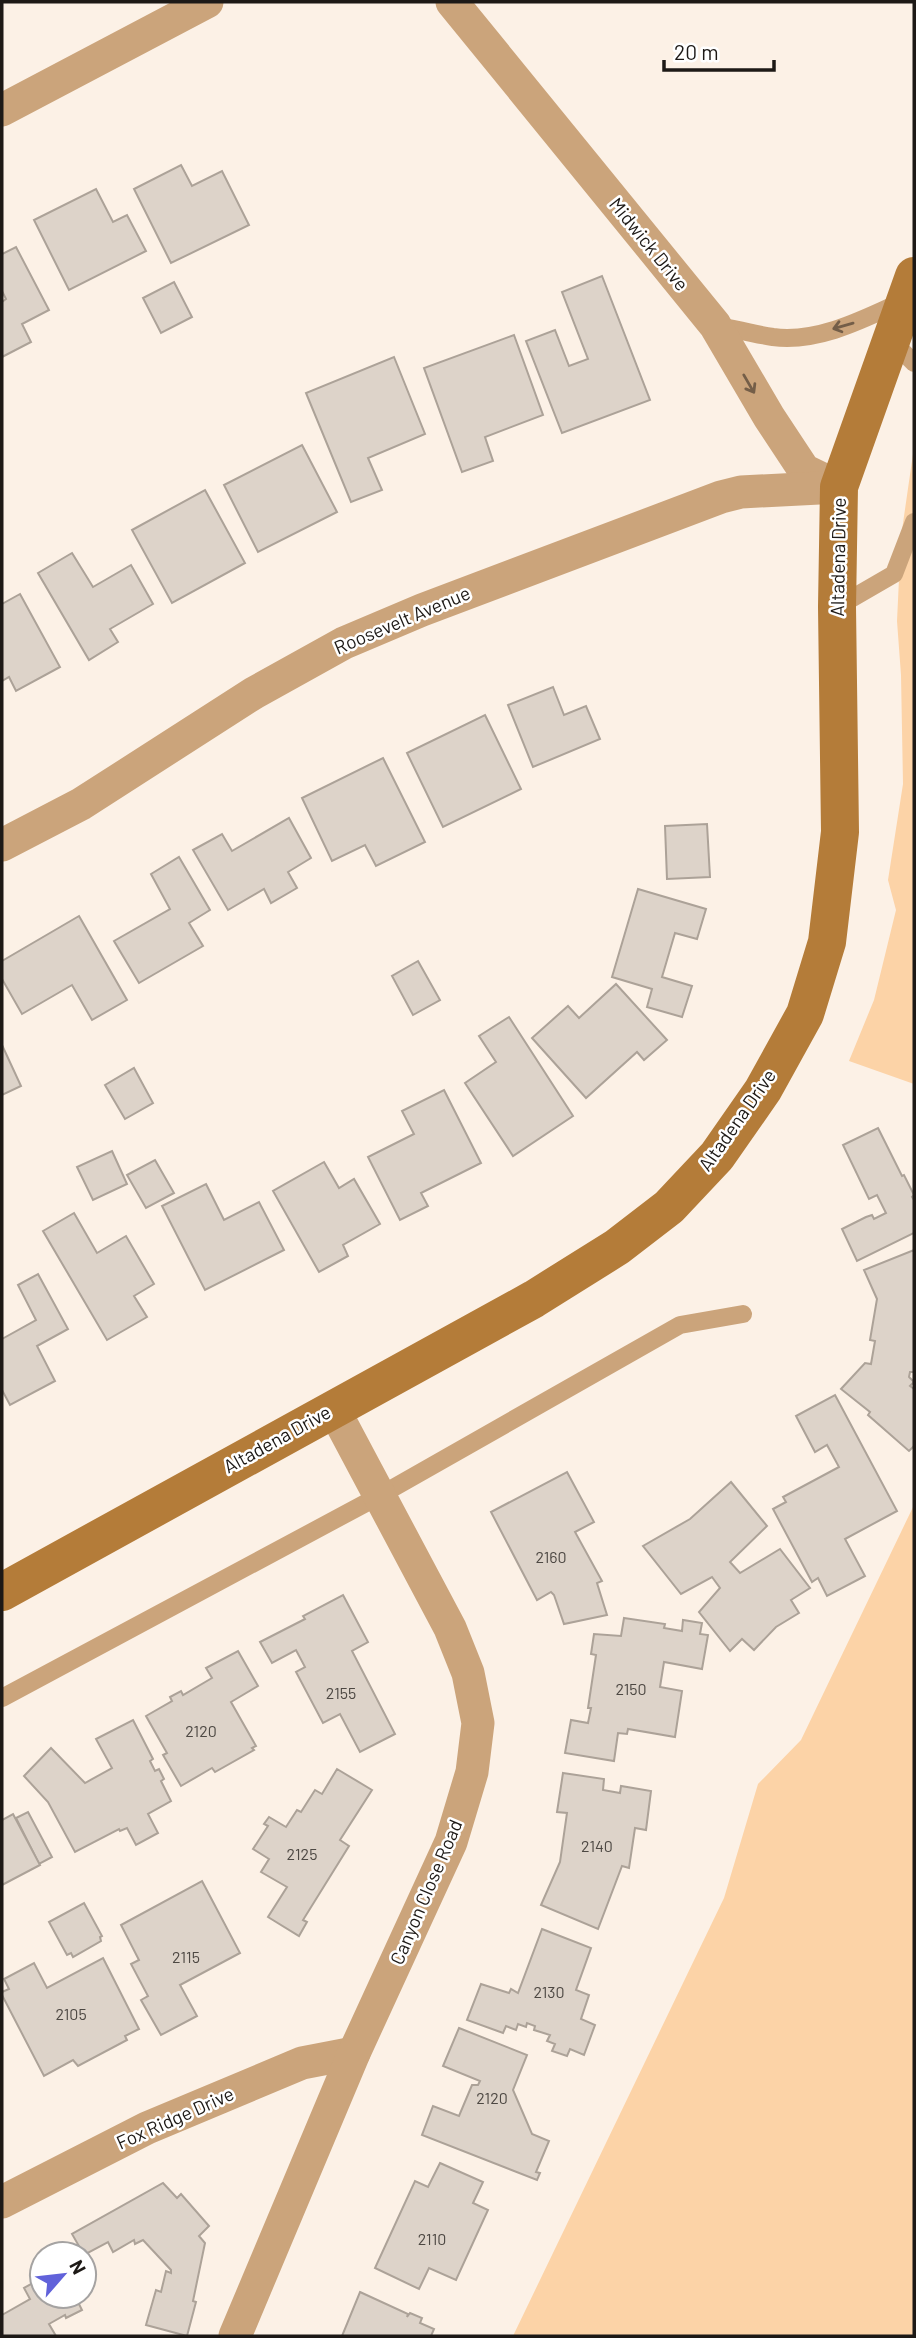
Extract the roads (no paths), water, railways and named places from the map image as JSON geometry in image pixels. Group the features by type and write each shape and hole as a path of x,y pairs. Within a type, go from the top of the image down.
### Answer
{"main road":[{"name":"Altadena Drive","path":"2,1592 534,1299 617,1247 669,1207 717,1156 763,1090 805,1014 827,942 840,832 836,607 839,486 903,351 910,288"}],"street":[{"path":"2,110 207,2"},
{"name":"Midwick Drive","path":"452,2 715,325 769,418 804,470 839,486"},
{"name":"Roosevelt Avenue","path":"2,845 80,804 282,676 380,627 721,497 741,492 839,486"},
{"name":"Canyon Close Road","path":"234,2336 328,2121 354,2053 452,1842 472,1772 478,1723 467,1673 450,1628 333,1408"},
{"name":"Fox Ridge Drive","path":"2,2202 146,2129 278,2073 302,2063 354,2053"}],"lane":[{"path":"715,325 776,337 810,335 851,324 910,288"},
{"path":"836,607 894,575 914,522"},
{"path":"2,1698 379,1496 680,1325 743,1314"}]}
